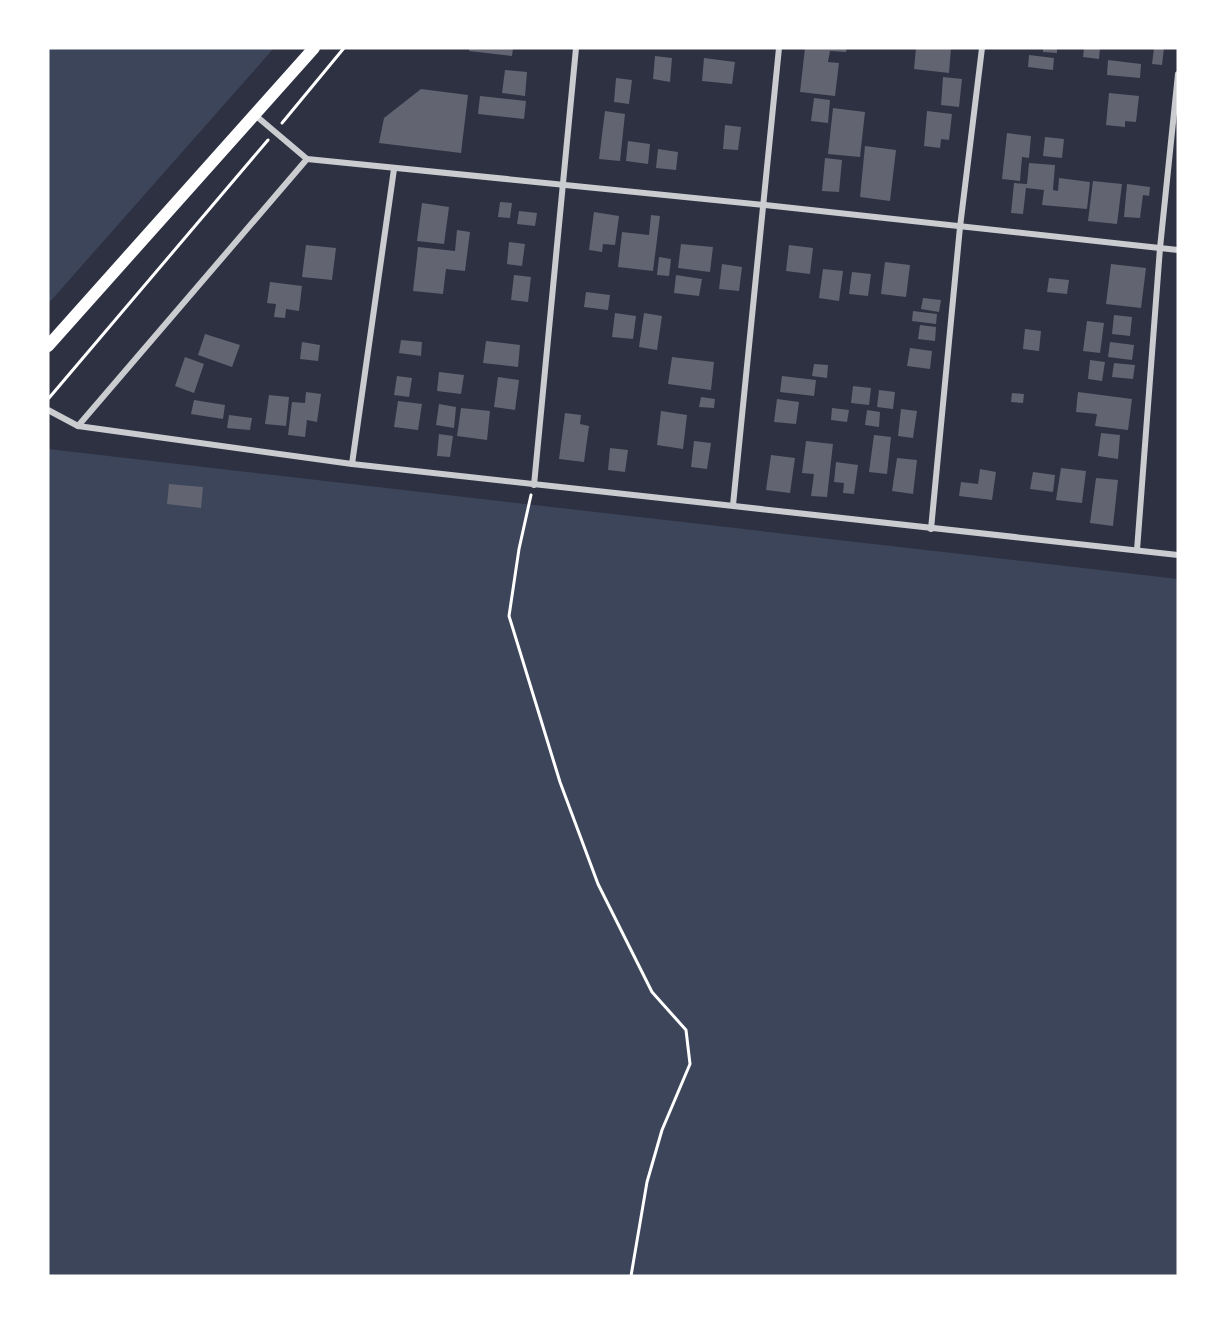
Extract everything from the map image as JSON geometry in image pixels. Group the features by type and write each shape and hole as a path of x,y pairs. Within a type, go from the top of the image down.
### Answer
{"main road":[{"path":"48,346 314,48"}],"street":[{"path":"534,485 576,48"},
{"path":"733,505 779,48"},
{"path":"931,529 960,226 982,48"},
{"path":"1137,550 1160,248 1178,74"},
{"path":"254,115 307,159 564,184 1178,250"},
{"path":"78,426 307,159"},
{"path":"352,464 394,169"},
{"path":"48,410 78,426 352,464 1178,555"}],"path":[{"path":"48,399 344,48"},
{"path":"534,485 519,549 509,616 560,782 598,884 652,992 686,1030 690,1064 662,1130 647,1182 630,1276"}],"shaded area":[{"path":"48,48 274,48 48,304"},
{"path":"48,449 1178,579 1178,1276 48,1276"}],"building":[{"path":"469,48 513,48 512,56 469,51"},
{"path":"805,48 847,48 846,52 830,51 828,62 839,63 835,96 800,92"},
{"path":"916,48 951,48 949,73 914,69"},
{"path":"1043,48 1057,48 1057,53 1043,52"},
{"path":"1084,48 1100,48 1099,59 1083,57"},
{"path":"1154,48 1164,48 1162,65 1152,64"},
{"path":"1029,55 1054,58 1053,70 1028,67"},
{"path":"655,56 672,58 670,82 653,79"},
{"path":"704,58 735,62 732,84 702,81"},
{"path":"1108,60 1141,64 1140,78 1107,75"},
{"path":"505,70 527,72 525,96 502,93"},
{"path":"943,77 962,79 959,107 941,105"},
{"path":"616,78 632,80 629,104 614,102"},
{"path":"421,89 468,95 461,153 379,143 384,118"},
{"path":"1109,93 1139,96 1136,122 1125,121 1125,127 1106,125"},
{"path":"480,96 526,101 524,119 478,114"},
{"path":"814,98 830,100 828,123 811,121"},
{"path":"833,108 865,112 860,157 828,154"},
{"path":"605,111 625,114 620,161 599,159"},
{"path":"927,111 952,114 949,140 941,139 940,148 924,146"},
{"path":"725,125 741,127 738,150 723,149"},
{"path":"1007,133 1031,136 1029,158 1022,157 1020,181 1002,179"},
{"path":"1045,137 1064,139 1062,158 1043,156"},
{"path":"628,141 650,144 648,164 626,161"},
{"path":"865,146 896,150 890,201 860,197"},
{"path":"658,149 678,152 676,170 656,168"},
{"path":"825,158 842,160 839,192 822,191"},
{"path":"1029,163 1055,165 1053,190 1058,191 1059,178 1090,182 1087,209 1042,205 1044,190 1026,188 1023,214 1011,213 1014,183 1027,184"},
{"path":"1093,181 1122,184 1117,224 1088,221"},
{"path":"1127,184 1150,187 1149,196 1143,195 1140,218 1124,217"},
{"path":"500,202 512,203 510,218 498,217"},
{"path":"422,203 449,207 444,244 417,241"},
{"path":"519,211 537,213 535,226 517,224"},
{"path":"594,212 619,216 615,245 603,244 602,252 589,250"},
{"path":"651,215 660,216 653,271 618,267 622,232 649,235"},
{"path":"457,230 470,232 465,271 446,269 443,294 413,291 418,247 455,251"},
{"path":"509,242 525,244 522,266 507,264"},
{"path":"681,244 713,247 710,272 678,268"},
{"path":"306,245 336,248 332,280 302,277"},
{"path":"789,245 813,248 810,274 786,271"},
{"path":"659,257 671,259 669,276 657,275"},
{"path":"885,262 910,265 906,297 881,294"},
{"path":"722,264 742,267 739,291 719,289"},
{"path":"1111,264 1146,268 1141,308 1106,304"},
{"path":"823,269 843,271 839,301 819,298"},
{"path":"852,272 871,274 868,296 849,294"},
{"path":"514,275 531,277 528,302 511,300"},
{"path":"676,275 702,279 699,296 674,293"},
{"path":"1049,278 1069,280 1067,294 1047,292"},
{"path":"270,282 302,286 299,311 286,309 285,318 274,317 276,304 267,303"},
{"path":"586,292 610,295 608,310 584,307"},
{"path":"923,298 941,300 939,312 921,309"},
{"path":"913,311 937,314 936,324 912,321"},
{"path":"615,313 636,316 633,339 612,337"},
{"path":"644,313 662,316 657,350 639,347"},
{"path":"1114,315 1132,317 1130,336 1112,334"},
{"path":"1087,321 1104,323 1100,353 1083,351"},
{"path":"920,325 936,327 935,341 918,339"},
{"path":"1025,329 1041,331 1039,351 1023,349"},
{"path":"205,334 240,345 232,367 198,355"},
{"path":"401,340 422,342 421,356 399,353"},
{"path":"486,341 520,345 518,367 483,363"},
{"path":"302,342 320,345 318,361 300,359"},
{"path":"1110,342 1134,345 1132,360 1108,357"},
{"path":"910,348 932,351 930,369 907,366"},
{"path":"185,357 204,364 194,393 175,386"},
{"path":"672,357 714,362 711,390 668,384"},
{"path":"1090,360 1105,362 1102,381 1088,379"},
{"path":"1114,363 1135,365 1133,379 1112,377"},
{"path":"814,364 828,365 827,378 812,376"},
{"path":"439,372 464,375 461,394 437,391"},
{"path":"397,376 412,378 409,397 394,395"},
{"path":"782,376 816,380 814,396 780,392"},
{"path":"498,377 519,380 515,410 494,407"},
{"path":"853,386 871,388 869,405 851,403"},
{"path":"879,390 895,392 893,409 877,407"},
{"path":"306,392 321,394 317,422 307,420 305,437 288,435 292,402 305,403"},
{"path":"1078,392 1132,399 1128,430 1095,426 1097,414 1076,412"},
{"path":"1012,393 1024,394 1023,403 1011,402"},
{"path":"269,395 289,397 286,426 265,424"},
{"path":"701,397 715,399 714,408 699,407"},
{"path":"777,399 799,402 796,424 774,422"},
{"path":"194,400 225,405 223,419 191,414"},
{"path":"398,401 422,404 418,430 394,427"},
{"path":"439,404 456,407 454,428 436,425"},
{"path":"461,408 490,411 487,440 457,436"},
{"path":"832,408 849,410 847,422 831,420"},
{"path":"901,409 917,411 913,438 898,436"},
{"path":"867,410 880,412 879,427 865,425"},
{"path":"661,411 687,415 683,449 657,445"},
{"path":"565,413 581,415 580,424 589,426 584,462 559,459"},
{"path":"229,415 252,418 250,430 227,428"},
{"path":"1101,433 1120,435 1118,459 1098,456"},
{"path":"439,434 453,436 450,457 437,456"},
{"path":"874,435 891,437 887,474 869,472"},
{"path":"694,441 711,443 707,469 691,467"},
{"path":"806,441 833,444 827,497 811,496 814,474 802,473"},
{"path":"610,448 628,450 625,472 608,470"},
{"path":"771,455 795,458 790,493 766,490"},
{"path":"897,458 917,460 913,494 892,491"},
{"path":"836,462 858,465 854,494 843,493 844,483 834,482"},
{"path":"1061,468 1086,471 1082,503 1056,500"},
{"path":"980,469 996,472 992,500 959,496 961,482 978,484"},
{"path":"1033,472 1055,475 1053,492 1030,489"},
{"path":"1096,478 1118,480 1113,526 1090,523"},
{"path":"169,484 203,487 201,508 167,504"}]}
